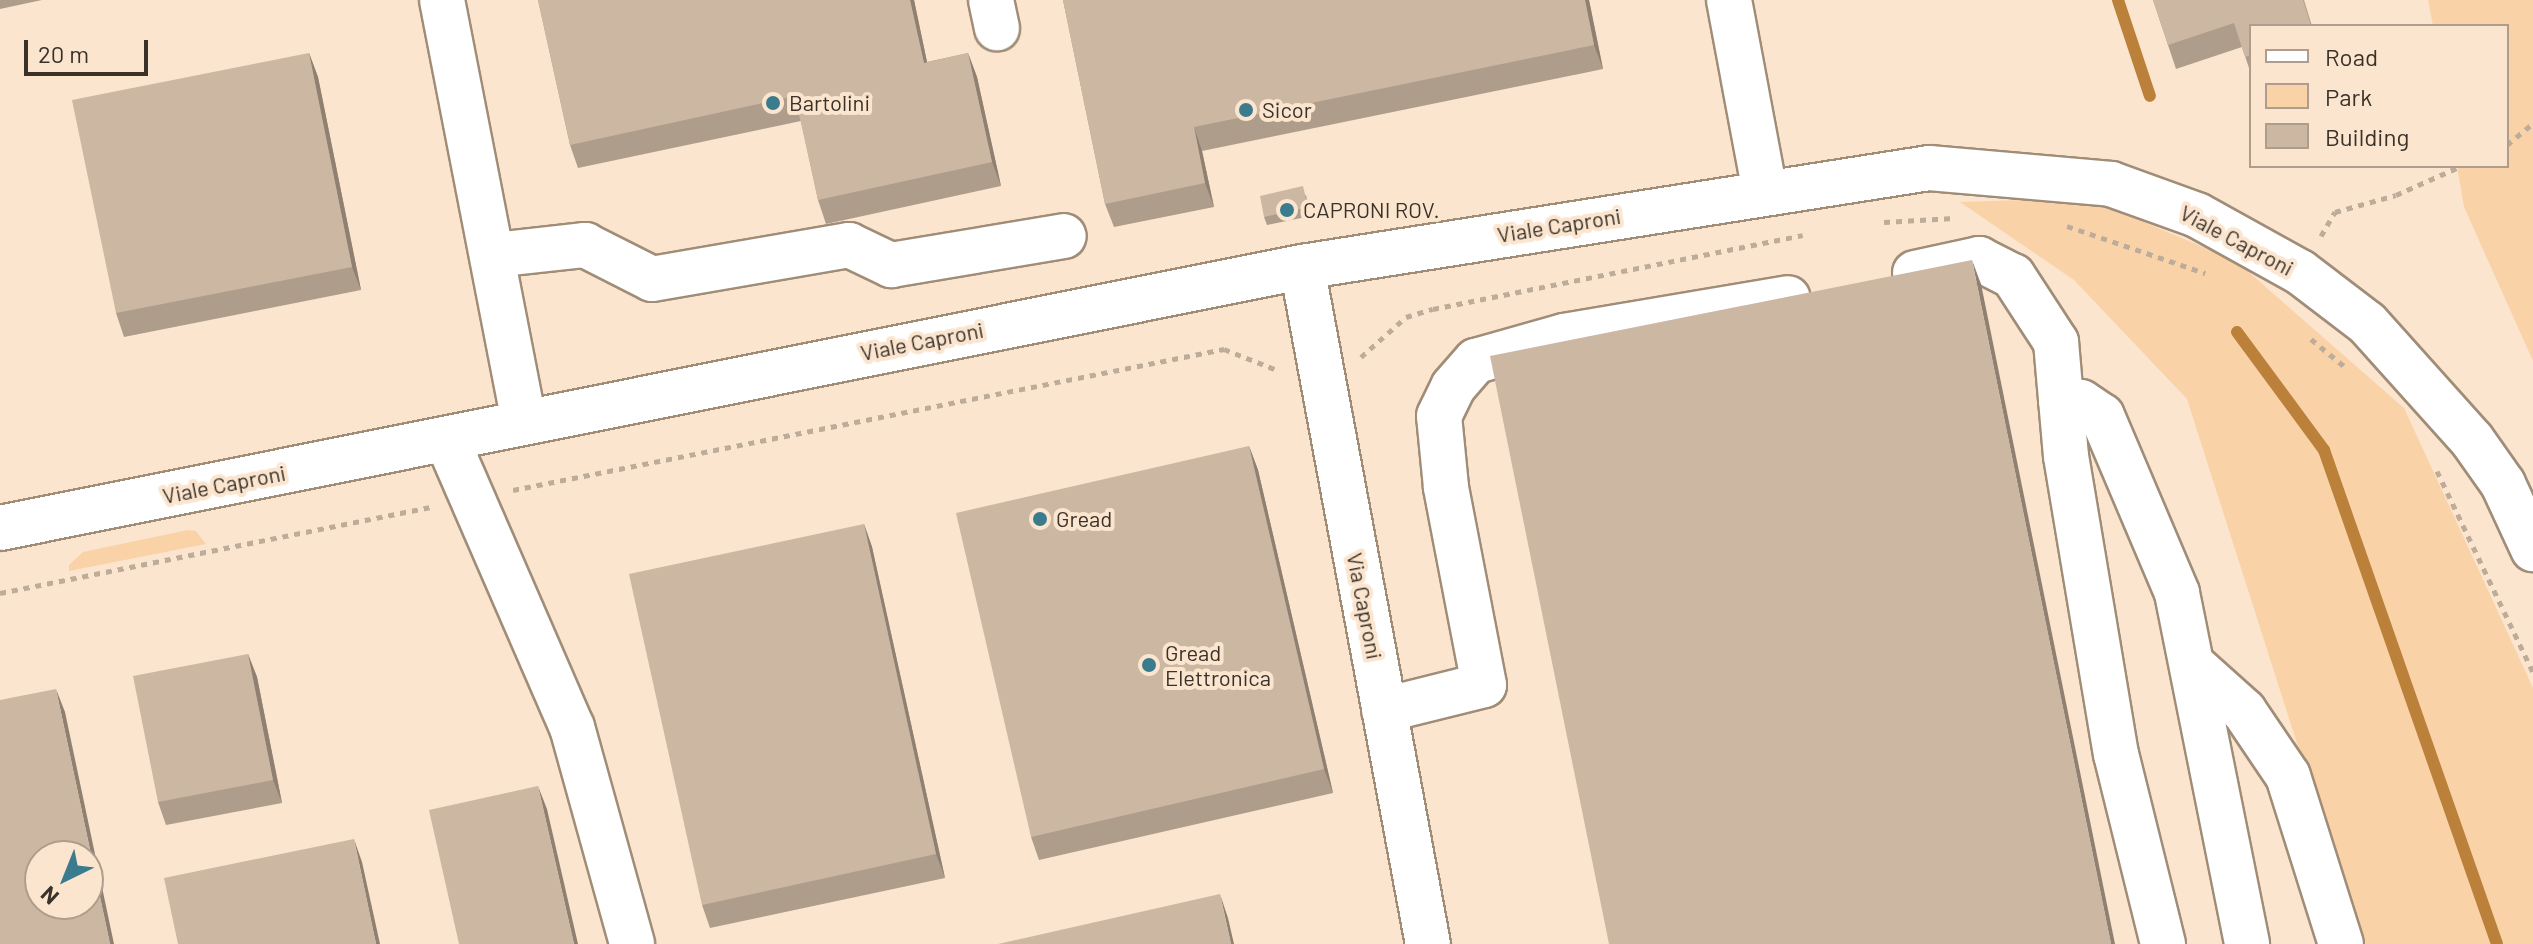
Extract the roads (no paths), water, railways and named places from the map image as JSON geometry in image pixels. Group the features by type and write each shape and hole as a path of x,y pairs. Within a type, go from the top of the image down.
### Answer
{"street":[{"path":"442,0 524,420"},
{"path":"1729,0 1765,192"},
{"name":"Viale Caproni","path":"0,528 447,440 524,420 1302,267 1929,168 2111,184 2197,215 2300,272 2367,323 2472,440 2503,484 2533,549"},
{"path":"494,255 585,245 652,279 849,245 891,265 1064,236"},
{"path":"1877,281 1979,259 2013,276 2056,342 2061,401 2116,754 2163,944"},
{"name":"Via Caproni","path":"1302,267 1428,944"},
{"path":"1384,710 1484,685 1446,487 1439,416 1453,387 1476,361 1564,336 1833,291"},
{"path":"2061,401 2081,402 2102,416 2177,593 2195,667 2247,944"},
{"path":"447,440 572,727 632,944"},
{"path":"2195,667 2244,711 2288,776 2341,944"}],"waterway":[{"path":"2118,0 2150,96"},
{"path":"2237,332 2324,450 2497,944"}],"place":[{"name":"Bartolini","path":"773,103"},
{"name":"Sicor","path":"1246,110"},
{"name":"CAPRONI ROV.","path":"1287,210"},
{"name":"Gread","path":"1040,519"},
{"name":"Gread Elettronica","path":"1149,665"}]}
